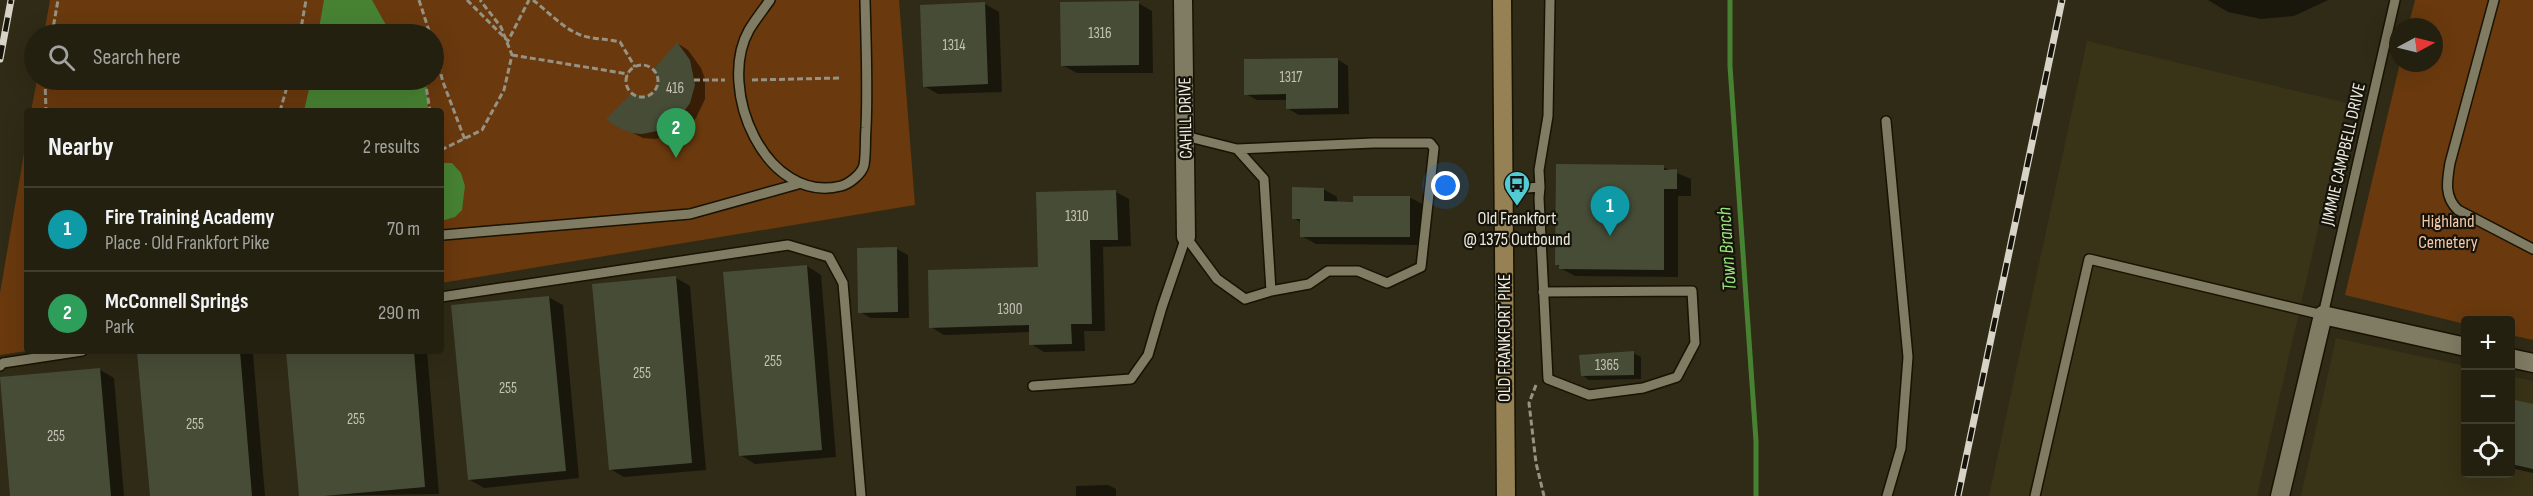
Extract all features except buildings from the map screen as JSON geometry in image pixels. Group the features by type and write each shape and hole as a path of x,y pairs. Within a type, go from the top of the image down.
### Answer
{"main road":[{"name":"OLD FRANKFORT PIKE","path":"1502,0 1506,496"}],"street":[{"name":"CAHILL DRIVE","path":"1183,0 1186,237"},
{"path":"2280,496 2323,315 2461,347"},
{"path":"2515,359 2533,363"}],"lane":[{"path":"770,0 748,31 738,80 745,116 761,151 798,184"},
{"path":"444,235 690,214 798,184 825,190 848,184 864,167 867,110 865,0"},
{"path":"1544,292 1692,291 1695,343 1677,377 1643,388 1588,395 1548,379 1544,292 1540,187 1539,170 1548,116 1550,0"},
{"name":"JIMMIE CAMPBELL DRIVE","path":"2323,315 2395,0"},
{"path":"2494,0 2450,163 2447,182 2449,201 2458,210 2533,249"},
{"path":"1886,121 1908,357 1901,448 1887,496"},
{"path":"1185,136 1237,149 1373,143 1430,143 1434,148 1420,267 1387,283 1358,271 1328,271 1309,284 1271,291 1245,299 1217,279 1186,237"},
{"path":"1237,149 1264,180 1271,291"},
{"path":"1504,190 1540,187"},
{"path":"1033,386 1131,379 1148,355 1186,237"},
{"path":"444,297 788,245 829,257 843,283 861,496"},
{"path":"2035,496 2089,259 2323,315"},
{"path":"0,366 3,363 62,354"}],"path":[{"path":"54,24 58,0"},
{"path":"302,24 306,0"},
{"path":"419,0 427,24"},
{"path":"467,0 508,41"},
{"path":"444,149 482,130 504,90 512,55 501,27 480,0"},
{"path":"508,41 531,0 574,32 590,38 604,38 620,42 635,67"},
{"path":"512,55 628,74"},
{"path":"645,65 655,73 657,83 652,93 643,97 632,93 626,84 628,74 635,67 645,65"},
{"path":"444,78 465,140"},
{"path":"744,80 840,78"},
{"path":"694,80 725,80"},
{"path":"45,90 46,108"},
{"path":"281,108 286,90"},
{"path":"427,90 430,108"},
{"path":"1544,496 1536,463 1529,403 1536,383 1548,379"}],"shaded area":[{"path":"324,0 372,0 385,24 320,24"},
{"path":"2087,41 2347,103 2257,496 1989,496"},
{"path":"309,90 427,90 428,108 305,108"},
{"path":"444,163 452,163 461,173 465,186 462,210 455,217 444,220"},
{"path":"2336,338 2461,365 2461,478 2515,478 2515,377 2533,381 2533,496 2301,496"}],"green space":[{"path":"50,0 899,0 915,205 444,283 444,108 32,108 35,90 444,90 444,24 46,24"},
{"name":"Highland Cemetery","path":"2415,0 2533,0 2533,340 2515,336 2515,316 2461,316 2461,323 2345,295 2398,72 2443,72 2443,18 2410,18"},
{"path":"24,153 24,351 0,355 0,293"}],"waterway":[{"name":"Town Branch","path":"1730,0 1730,66 1756,441 1756,496"}],"railway":[{"path":"0,59 11,0"},
{"path":"1958,496 2062,0"}],"place":[{"name":"McConnell Springs","path":"676,158"},
{"name":"Old Frankfort @ 1375 Outbound","path":"1517,207"},
{"name":"Fire Training Academy","path":"1610,236"}]}
